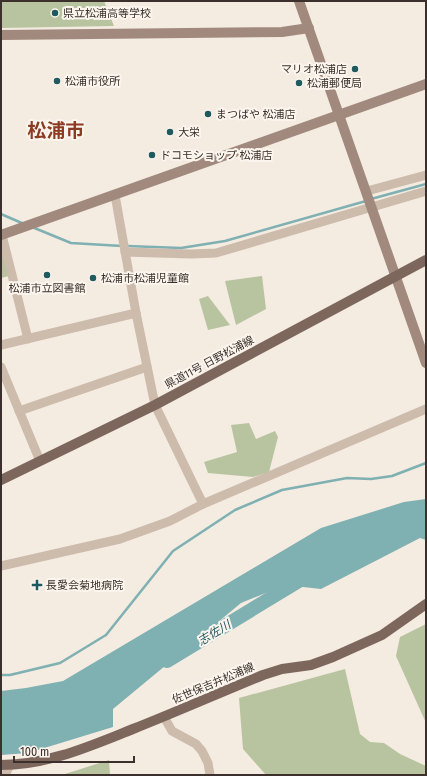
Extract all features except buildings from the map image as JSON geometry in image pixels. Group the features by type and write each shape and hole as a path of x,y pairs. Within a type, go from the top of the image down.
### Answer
{"main road":[{"name":"県道11号 日野松浦線","path":"1,480 154,405 426,260"},
{"name":"佐世保吉井松浦線","path":"6,765 48,760 86,748 263,675 282,669 311,665 333,657 382,635 426,604"}],"street":[{"path":"299,1 370,199 395,276 426,363"},
{"path":"1,35 282,32 309,28"},
{"path":"28,339 1,234 426,84"},
{"path":"125,255 216,253 370,199 426,175"},
{"path":"370,199 426,191"},
{"path":"115,195 154,405 203,504"},
{"path":"1,345 136,313"},
{"path":"1,367 40,461"},
{"path":"19,411 147,367"},
{"path":"1,566 120,539 170,521 203,504 426,409"},
{"path":"164,717 172,731 196,744 208,763 210,775"},
{"path":"4,775 6,765"}],"green space":[{"name":"県立松浦高等学校","path":"1,1 104,1 114,26 1,28"},
{"path":"1,247 9,276 1,278"},
{"path":"262,276 266,309 236,325 225,281"},
{"path":"208,296 230,325 208,330 199,299"},
{"path":"249,423 256,439 275,431 278,437 269,472 253,477 208,473 204,462 237,452 231,425"},
{"path":"426,624 426,723 396,656 400,637"},
{"path":"345,669 360,734 370,742 384,743 400,754 426,766 426,775 266,775 243,749 239,698"},
{"path":"109,760 110,775 62,775"}],"water":[{"path":"426,499 426,540 420,538 321,589 285,585 241,603 113,709 113,727 28,753 1,755 1,691 63,681 321,528 404,502"}],"waterway":[{"path":"371,199 426,184"},
{"path":"127,246 181,248 225,241 366,201"},
{"path":"1,214 24,224"},
{"path":"32,227 71,243 122,246"},
{"path":"1,675 10,675 60,663 106,635 173,551 235,510 282,490 347,478 371,479 392,476 426,463"},
{"name":"志佐川","path":"167,661 307,576"}],"place":[{"name":"県立松浦高等学校","path":"55,13"},
{"name":"マリオ松浦店","path":"355,69"},
{"name":"松浦市役所","path":"57,81"},
{"name":"松浦郵便局","path":"299,83"},
{"name":"まつばや 松浦店","path":"208,114"},
{"name":"大栄","path":"170,132"},
{"name":"ドコモショップ 松浦店","path":"152,155"},
{"name":"松浦市立図書館","path":"47,275"},
{"name":"松浦市松浦児童館","path":"93,278"},
{"name":"長愛会菊地病院","path":"37,585"}],"district":[{"name":"松浦市","path":"56,130"}]}
